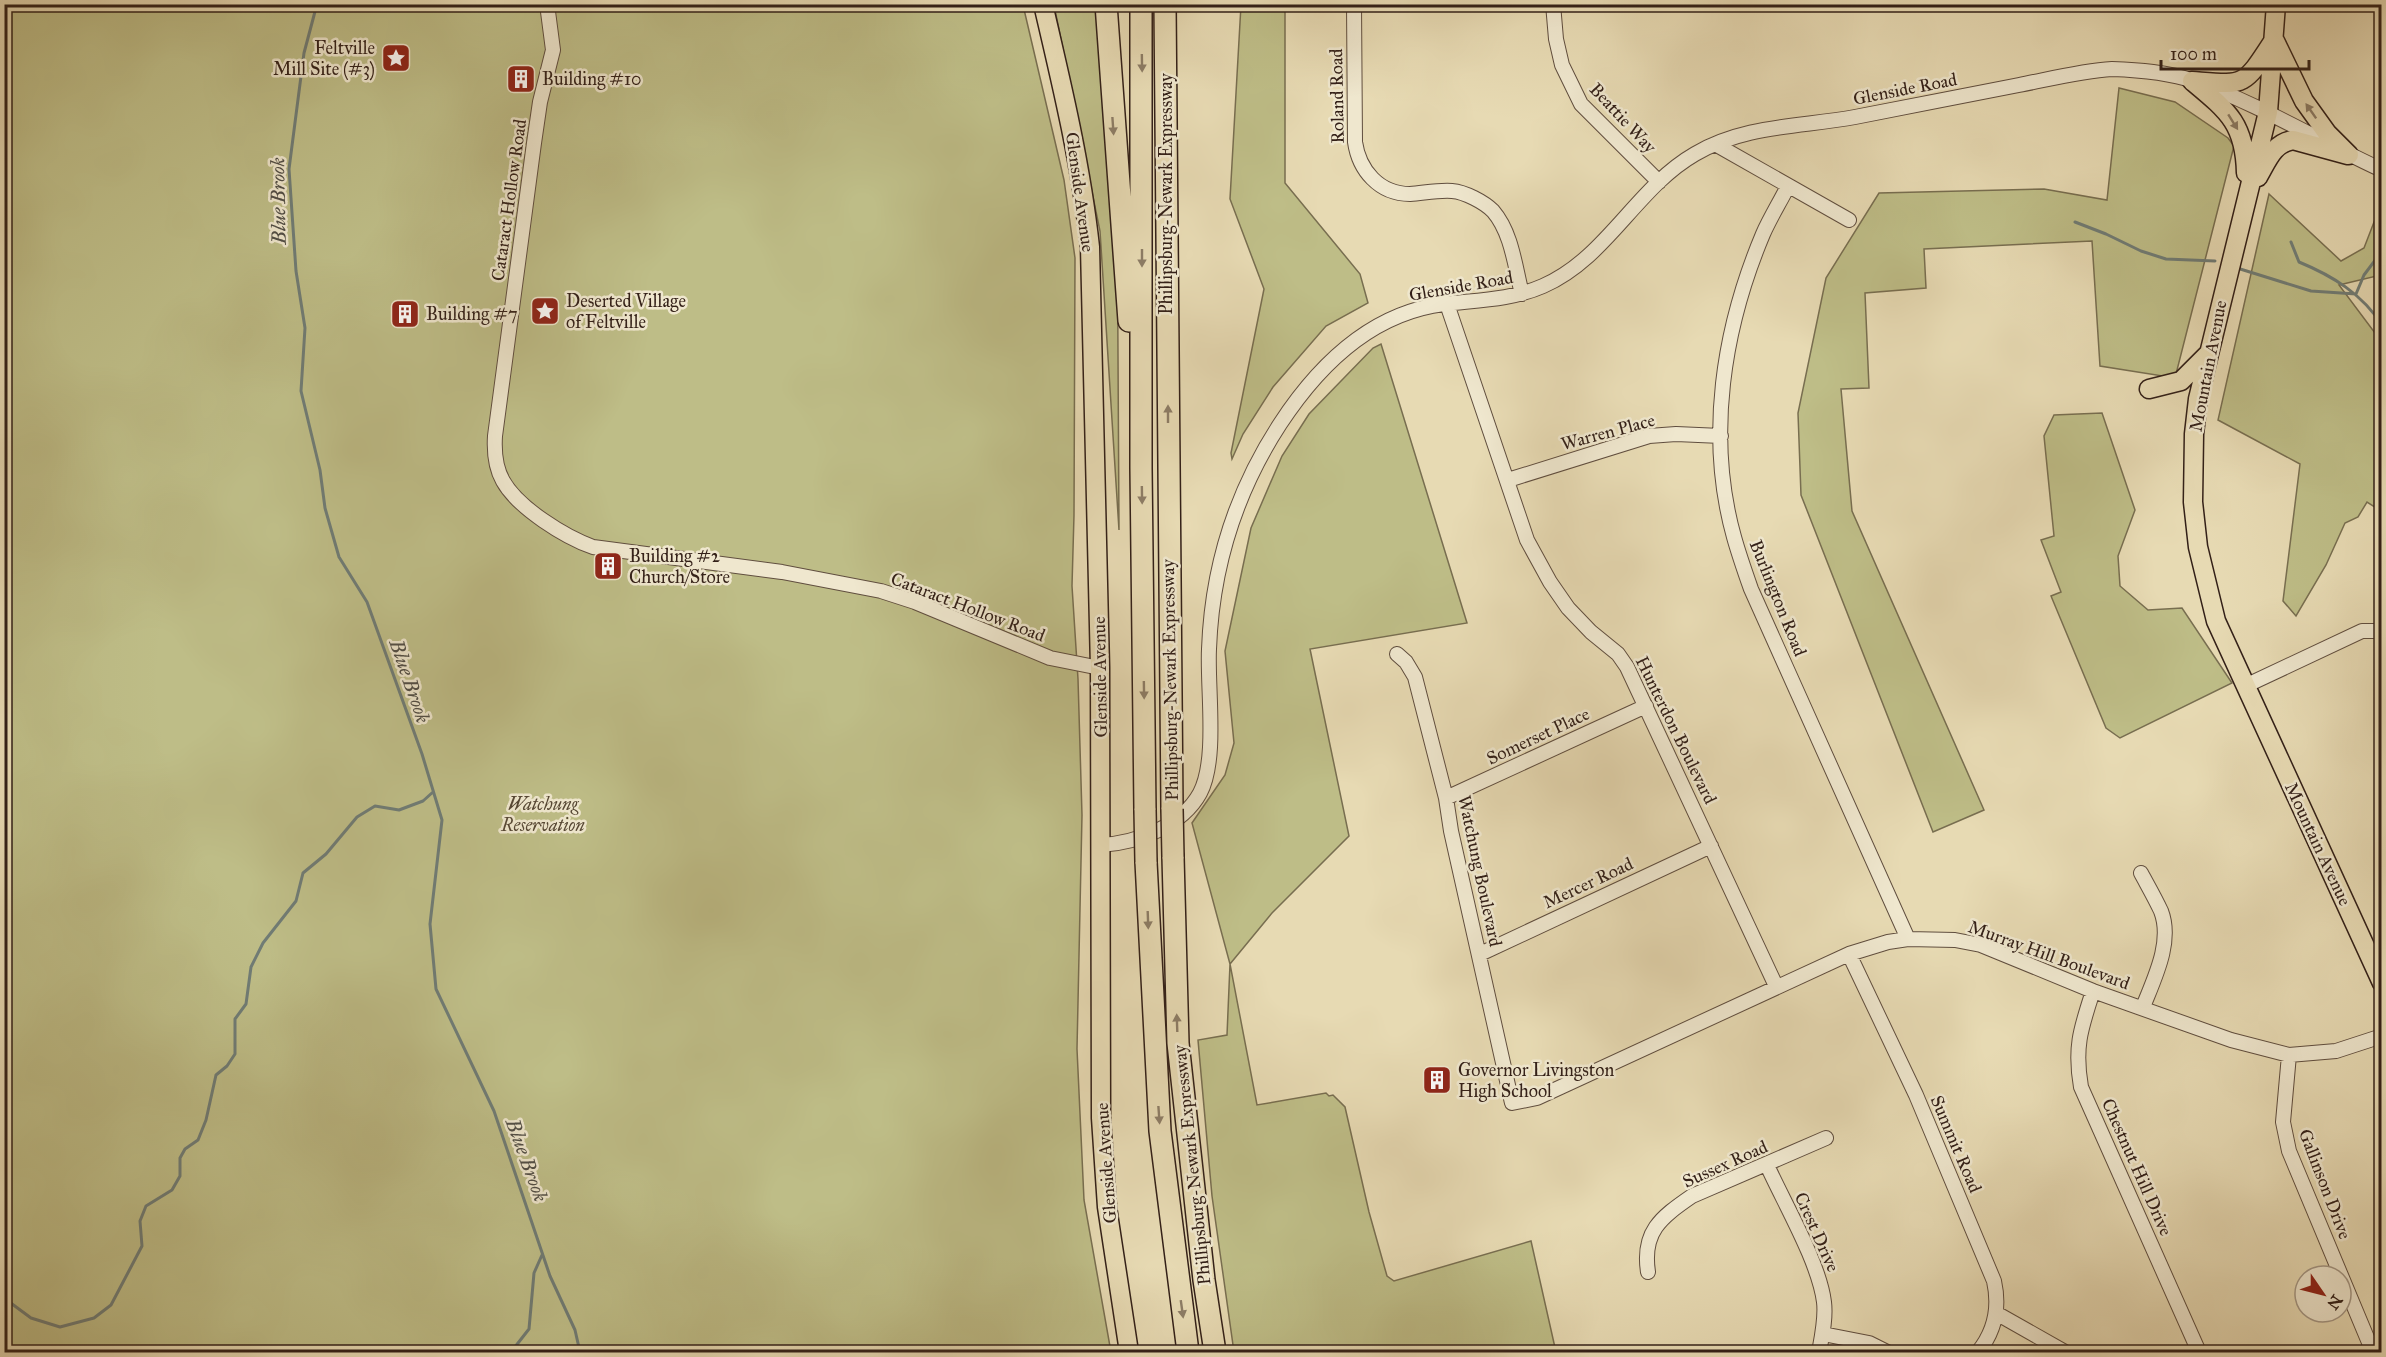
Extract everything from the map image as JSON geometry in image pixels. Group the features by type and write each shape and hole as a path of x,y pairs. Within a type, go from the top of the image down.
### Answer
{"highway":[{"path":"1106,4 1115,152 1141,468"},
{"name":"Phillipsburg-Newark Expressway","path":"1141,4 1141,468 1146,862 1160,1131 1188,1353"},
{"name":"Phillipsburg-Newark Expressway","path":"1165,4 1172,809 1178,1043 1204,1280 1215,1353"}],"main road":[{"name":"Glenside Avenue","path":"1043,4 1066,102 1090,247 1100,668 1101,1118 1107,1207 1129,1353"},
{"name":"Mountain Avenue","path":"2276,4 2268,112 2207,355 2194,434 2193,502 2205,583 2216,621 2382,983"},
{"path":"2192,81 2232,84 2242,81 2251,75 2275,39"},
{"path":"2275,39 2304,101 2327,133 2349,155"},
{"path":"2192,81 2223,107 2239,130 2246,156 2246,199"},
{"path":"2246,199 2273,151 2284,141 2293,140 2349,155"},
{"path":"2149,389 2181,381 2207,355"}],"street":[{"name":"Cataract Hollow Road","path":"547,4 553,50 540,102 495,436 496,461 499,473 508,489 543,519 570,537 593,547 782,572 881,591 915,602 1050,658 1100,668"},
{"name":"Roland Road","path":"1354,4 1355,142 1364,169 1380,185 1397,193 1452,191 1469,196 1490,208 1507,234 1522,294"},
{"name":"Beattie Way","path":"1553,4 1556,39 1562,65 1581,104 1659,182"},
{"name":"Glenside Road","path":"1101,845 1116,844 1152,833 1190,806 1200,792 1209,758 1209,649 1218,571 1226,534 1254,469 1280,425 1317,373 1338,353 1365,333 1390,320 1416,310 1447,304 1488,301 1522,294 1543,286 1581,264 1659,182 1693,155 1753,130 1827,122 2097,70 2152,72 2192,81 2268,112 2382,170"},
{"path":"1715,144 1849,220"},
{"name":"Burlington Road","path":"1788,186 1764,232 1738,303 1727,349 1721,396 1720,436 1725,490 1733,536 1751,589 1908,939"},
{"name":"Hunterdon Boulevard","path":"1447,304 1527,540 1550,582 1568,608 1618,654 1632,676 1776,987"},
{"name":"Warren Place","path":"1508,480 1649,436 1677,434 1720,436"},
{"path":"2245,686 2362,631 2382,631"},
{"name":"Watchung Boulevard","path":"1397,654 1406,662 1415,677 1446,798 1451,831 1512,1104"},
{"name":"Somerset Place","path":"1446,798 1646,706"},
{"name":"Mercer Road","path":"1480,954 1711,846"},
{"path":"2141,873 2162,914 2164,937 2162,960 2143,1007"},
{"name":"Murray Hill Boulevard","path":"1512,1104 1537,1098 1849,954 1888,942 1908,939 1955,940 1981,945 2093,991 2231,1040 2289,1055 2336,1051 2382,1036"},
{"name":"Summit Road","path":"1849,954 1916,1095 1991,1273 1996,1289 1996,1313 1989,1336 1978,1353"},
{"name":"Chestnut Hill Drive","path":"2093,991 2082,1025 2077,1061 2081,1087 2199,1353"},
{"name":"Gallinson Drive","path":"2289,1055 2283,1122 2289,1151 2373,1353"},
{"name":"Sussex Road","path":"1648,1272 1647,1244 1658,1222 1692,1196 1826,1138"},
{"name":"Crest Drive","path":"1767,1165 1820,1283 1824,1305 1823,1334 1819,1353"},
{"path":"1996,1313 2065,1353"},
{"path":"1823,1334 1869,1343 1887,1353"}],"green space":[{"name":"Watchung Reservation","path":"5,5 1023,5 1064,180 1075,258 1072,586 1078,679 1082,815 1077,1049 1084,1200 1111,1352 5,1352"},
{"path":"1054,5 1116,5 1119,530 1100,231"},
{"path":"1241,5 1285,5 1285,183 1360,274 1368,303 1326,326 1273,387 1243,434 1232,459 1231,453 1264,289 1230,199"},
{"path":"2119,88 2175,102 2228,138 2234,146 2175,378 2100,366 2092,241 1924,249 1926,288 1865,293 1869,388 1841,389 1852,511 1984,810 1933,832 1801,495 1798,413 1826,278 1879,193 2044,189 2107,200"},
{"path":"2269,194 2341,261 2364,248 2381,204 2381,275 2339,285 2381,341 2381,511 2367,502 2358,517 2345,523 2326,565 2296,616 2283,601 2300,464 2218,420"},
{"path":"1381,344 1467,623 1310,649 1349,836 1272,913 1230,964 1192,823 1225,775 1234,743 1225,651 1251,528 1282,456 1309,414 1373,348"},
{"path":"2102,413 2135,510 2118,556 2120,586 2148,610 2182,608 2232,683 2120,738 2106,728 2051,596 2061,592 2041,540 2054,536 2044,436 2054,415"},
{"path":"1230,964 1257,1105 1326,1093 1329,1096 1333,1095 1345,1107 1369,1212 1387,1276 1394,1281 1531,1241 1556,1352 1234,1352 1212,1196 1198,1040 1227,1035"}],"waterway":[{"name":"Blue Brook","path":"317,4 304,53 289,169 296,271 305,328 301,391 320,470 325,508 339,557 367,602 422,754 442,820 430,924 436,989 494,1111 550,1276 575,1330 580,1352"},
{"path":"2075,222 2141,251 2166,259 2215,261"},
{"path":"2291,242 2299,262 2324,273 2346,287 2365,304 2382,325"},
{"path":"2237,268 2311,291 2356,294 2364,275 2382,251"},
{"path":"4,1298 31,1318 60,1327 94,1318 111,1305 142,1246 140,1221 146,1206 172,1190 180,1176 180,1158 185,1149 198,1140 206,1120 216,1075 227,1066 235,1054 235,1019 246,1004 251,967 263,943 296,901 303,873 326,854 357,817 375,806 399,810 423,801 433,792"},
{"path":"511,1352 529,1329 534,1273 542,1255"}],"place":[{"name":"Feltville Mill Site (#3)","path":"396,58"},
{"name":"Building #10","path":"521,79"},
{"name":"Deserted Village of Feltville","path":"545,311"},
{"name":"Building #7","path":"405,314"},
{"name":"Building #2 Church/Store","path":"608,566"},
{"name":"Governor Livingston High School","path":"1437,1080"}]}
